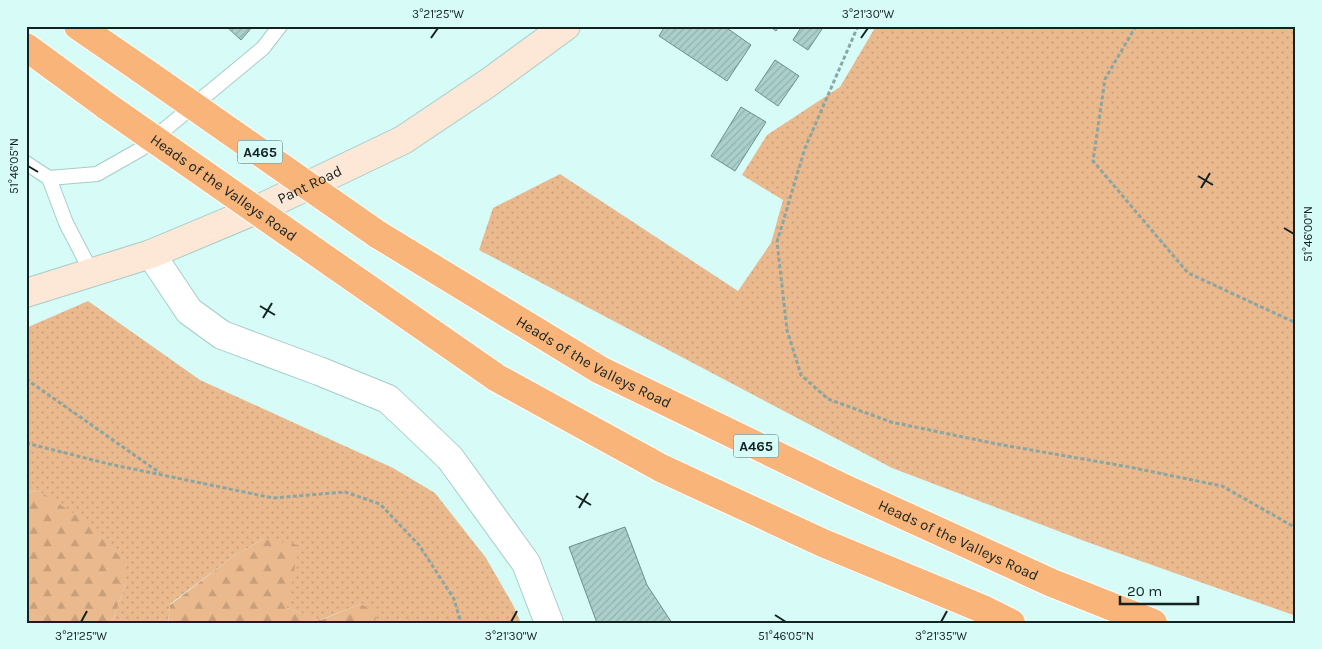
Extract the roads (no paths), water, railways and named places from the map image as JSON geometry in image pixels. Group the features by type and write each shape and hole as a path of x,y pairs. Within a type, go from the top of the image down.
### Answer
{"highway":[{"name":"Heads of the Valleys Road","path":"78,26 378,234 600,370 844,488 944,534 1052,583 1153,623"},
{"name":"Heads of the Valleys Road","path":"26,47 108,107 498,378 661,468 823,543 985,610 1011,623"}],"street":[{"name":"Pant Road","path":"26,293 92,274 151,254 262,208 402,140 488,83 566,26"},
{"path":"151,254 189,311 222,335 388,399 450,458 526,563 549,623"}],"lane":[{"path":"49,178 97,174 141,149 263,48 280,26"},
{"path":"26,163 49,178 66,223 92,274"}]}
